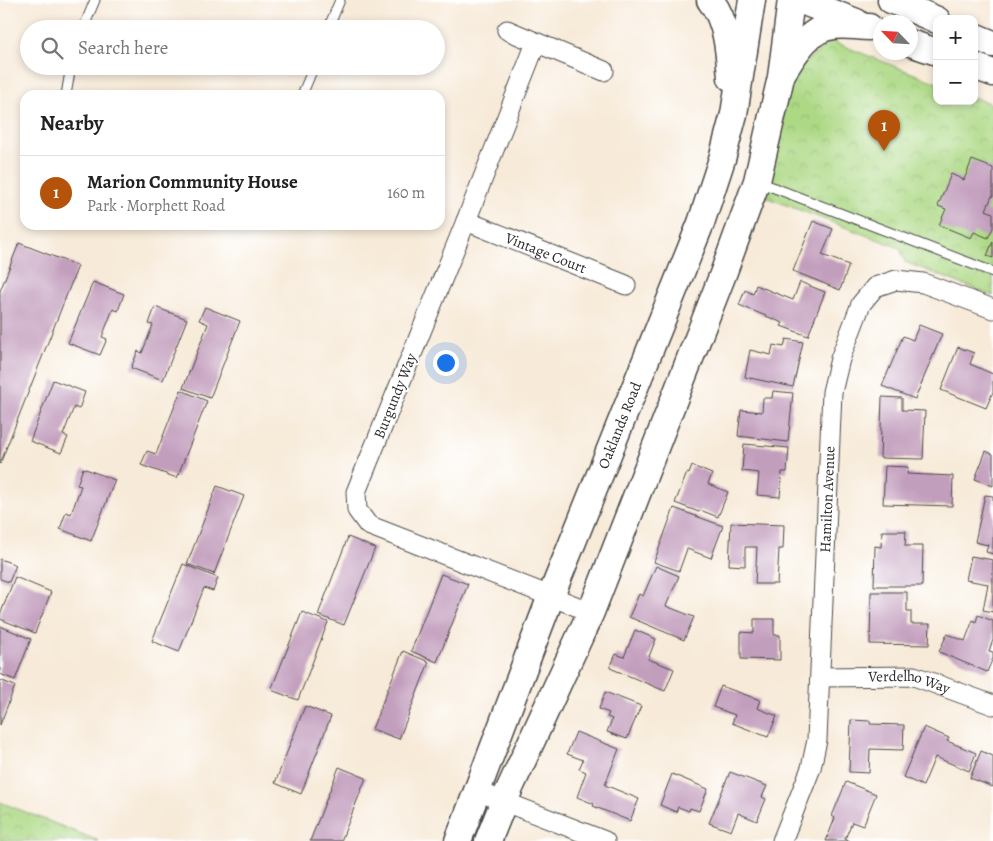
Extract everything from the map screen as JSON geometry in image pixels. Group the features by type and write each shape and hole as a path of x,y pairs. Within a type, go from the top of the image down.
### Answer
{"main road":[{"path":"710,0 719,11 730,56 734,114"},
{"name":"Oaklands Road","path":"458,841 551,596 701,223 722,159 734,114 752,0"},
{"path":"488,841 504,801 591,612 698,340 757,181 780,77 791,0"},
{"path":"799,0 873,28"},
{"path":"891,0 933,18"},
{"path":"780,77 795,52 805,40 822,29 833,26 873,29"},
{"path":"978,38 993,44"},
{"path":"918,46 933,51"},
{"path":"978,67 993,73"},
{"path":"662,319 672,335 680,339 698,340"},
{"path":"647,358 658,354 666,355 674,359 684,375"}],"street":[{"path":"506,30 604,71"},
{"name":"Burgundy Way","path":"536,43 356,492 357,510 368,525 591,612"},
{"name":"Vintage Court","path":"466,221 626,285"},
{"name":"Hamilton Avenue","path":"782,841 811,768 818,740 832,392 840,359 861,304 875,287 896,280 923,283 993,309"},
{"name":"Verdelho Way","path":"821,677 914,676 993,705"},
{"path":"477,791 605,841"}],"lane":[{"path":"87,20 95,0"},
{"path":"332,20 340,0"},
{"path":"67,90 70,75"},
{"path":"304,90 310,75"},
{"path":"757,181 993,272"}],"green space":[{"path":"831,41 873,58 873,60 879,60 933,81 933,105 978,105 978,99 993,105 993,296 905,262 900,248 765,197 791,80 804,63"},
{"path":"0,802 99,841 0,841"}],"building":[{"path":"972,160 993,168 993,197 986,210 993,213 993,228 988,238 974,232 971,238 939,225 946,209 938,206 951,174 964,180"},
{"path":"813,221 833,229 822,255 849,265 840,290 793,271"},
{"path":"993,241 993,258 987,256"},
{"path":"19,243 78,266 0,464 0,291"},
{"path":"93,282 124,294 118,311 113,309 102,337 107,339 100,355 68,343"},
{"path":"800,282 825,292 808,336 781,326 783,323 739,305 745,290 753,294 756,285 793,300"},
{"path":"155,307 187,319 163,380 131,368 138,351 142,353 153,325 149,324"},
{"path":"205,307 240,321 210,398 183,388 208,324 199,320"},
{"path":"919,325 942,334 915,399 882,386 903,336 913,340"},
{"path":"786,339 803,342 793,387 745,377 750,350 771,355 773,345 784,347"},
{"path":"958,347 974,353 970,364 993,374 993,392 986,408 941,390"},
{"path":"53,380 85,392 79,409 74,407 63,435 68,437 61,453 30,441"},
{"path":"181,390 207,401 177,478 141,465 147,451 156,454"},
{"path":"773,391 793,393 788,442 738,436 741,410 762,412 763,398 772,398"},
{"path":"882,397 902,398 902,410 925,411 923,459 880,458"},
{"path":"744,444 789,448 787,472 782,472 780,497 757,495 759,473 742,471"},
{"path":"986,451 993,454 993,486 975,479"},
{"path":"692,466 712,474 708,484 728,492 718,517 675,503 687,473 689,474"},
{"path":"885,466 908,467 907,474 953,476 952,506 883,504"},
{"path":"83,468 115,480 91,541 60,529 66,512 71,514 81,486 77,485"},
{"path":"217,486 244,496 214,574 187,564"},
{"path":"985,495 993,496 993,554 986,552 988,545 975,542"},
{"path":"674,508 723,526 711,558 687,549 679,571 654,562"},
{"path":"731,523 784,525 783,549 779,549 777,584 755,584 757,547 745,547 745,566 729,565"},
{"path":"882,531 906,531 905,546 923,546 922,586 874,586 875,546 881,547"},
{"path":"348,537 375,548 344,625 318,615"},
{"path":"971,556 993,560 993,612 983,610 988,584 966,580"},
{"path":"0,559 16,565 9,582 0,579"},
{"path":"183,564 218,578 213,591 204,588 179,652 152,641"},
{"path":"656,566 679,576 666,606 694,617 684,640 629,617 639,594 643,596"},
{"path":"441,574 468,584 437,662 411,651"},
{"path":"15,577 51,592 35,633 0,619"},
{"path":"871,592 907,592 907,611 911,611 911,624 930,624 929,645 870,644"},
{"path":"302,612 328,622 298,700 271,690"},
{"path":"978,615 993,621 993,640 989,651 993,652 993,658 987,672 939,652 947,634 965,641 973,620 976,622"},
{"path":"754,619 774,619 774,635 780,635 780,660 741,659 741,632 754,633"},
{"path":"0,626 31,639 15,680 0,674"},
{"path":"635,630 656,639 648,659 674,669 665,691 610,668 616,654 624,657"},
{"path":"403,651 429,662 399,739 372,729"},
{"path":"0,680 15,686 0,725"},
{"path":"721,686 760,700 757,708 777,716 768,737 732,723 735,715 713,707"},
{"path":"605,692 641,706 627,739 607,732 612,719 607,717 609,713 599,709"},
{"path":"305,706 331,716 301,794 275,783"},
{"path":"851,720 870,721 870,724 904,725 903,750 870,749 869,773 849,772"},
{"path":"924,727 949,738 947,741 976,753 969,771 935,757 923,786 903,777"},
{"path":"576,732 619,749 605,785 639,799 630,821 593,806 594,804 577,797 586,772 579,769 583,760 567,754"},
{"path":"981,751 993,756 993,787 970,778"},
{"path":"339,767 366,778 341,841 310,841"},
{"path":"730,772 767,786 762,797 766,799 757,821 738,813 731,831 709,823"},
{"path":"672,774 708,789 699,811 690,808 689,811 678,807 676,812 660,805"},
{"path":"846,782 876,794 863,826 852,822 845,839 850,841 826,841 835,818 832,816"}],"place":[{"name":"Marion Community House","path":"884,151"}]}
